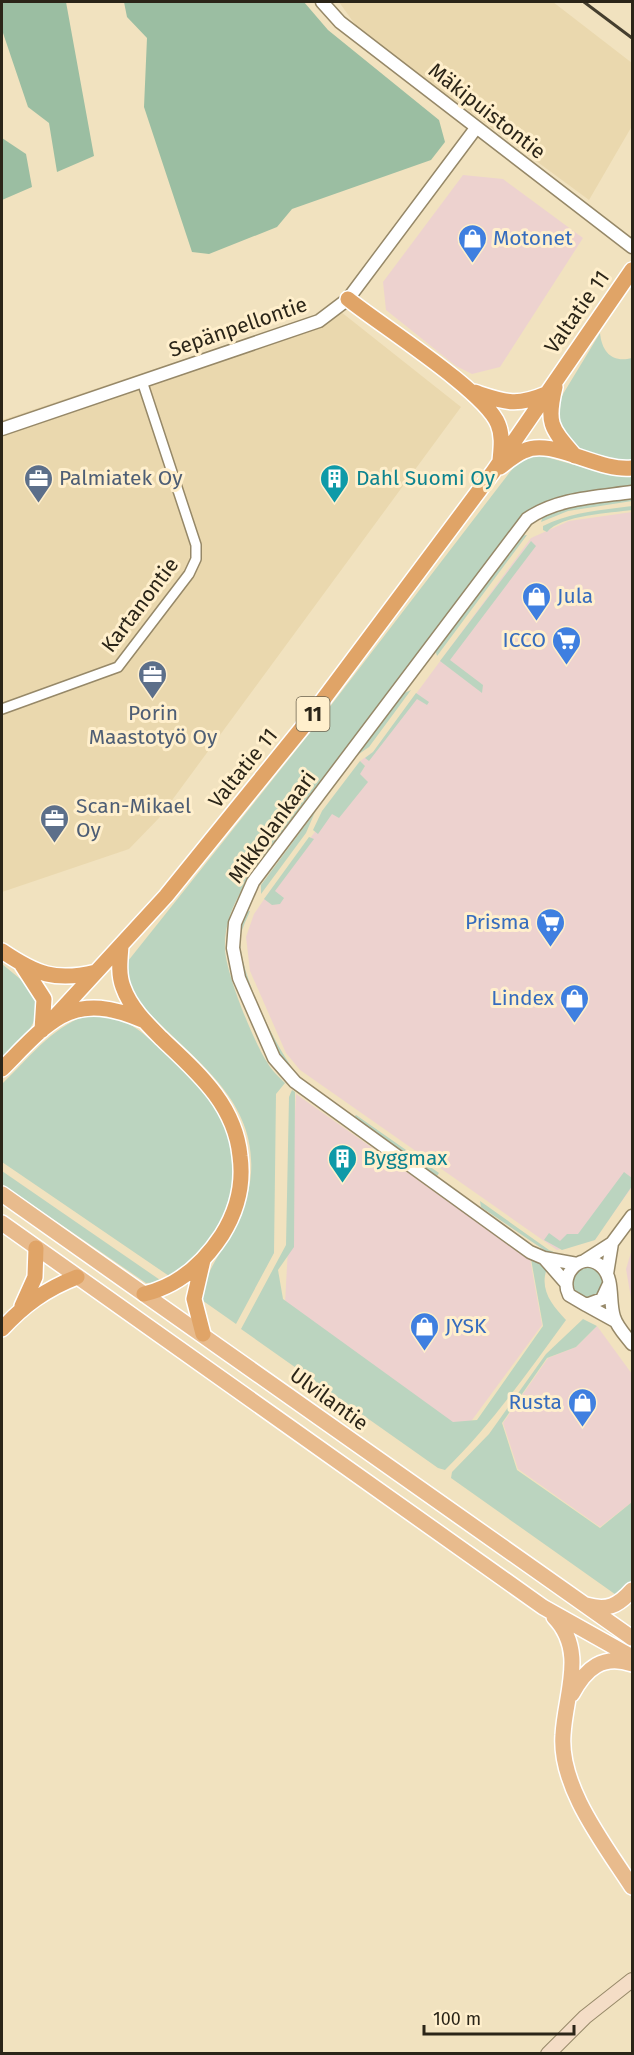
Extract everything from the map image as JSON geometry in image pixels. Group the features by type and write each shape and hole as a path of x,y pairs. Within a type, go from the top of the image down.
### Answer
{"highway":[{"name":"Valtatie 11","path":"557,378 628,276"},
{"path":"348,299 469,390 490,410 498,423 501,438 497,467"},
{"path":"557,378 549,414 550,422 556,434 575,456"},
{"name":"11","path":"546,394 557,378"},
{"path":"469,390 513,404 526,402 546,394"},
{"name":"Valtatie 11","path":"2,1069 47,1025 173,888 302,728 497,467 546,394"},
{"path":"497,467 524,450 537,447 575,456 606,467 633,468"},
{"path":"121,946 123,987 142,1020 216,1093 235,1133 241,1165 239,1196 227,1227 203,1260 173,1285 144,1294"},
{"path":"2,951 21,964 55,977 97,972"},
{"path":"21,964 44,999 47,1025 78,1009 96,1007 112,1008 142,1020"},
{"path":"21,1309 35,1276 36,1248"},
{"path":"203,1260 194,1299 203,1334"},
{"path":"2,1329 21,1309 50,1287 77,1277"}],"main road":[{"name":"Ulvilantie","path":"2,1194 203,1334 580,1604 633,1638"},
{"path":"2,1224 543,1607 633,1657"},
{"path":"580,1604 599,1608 613,1607 633,1590"},
{"path":"543,1607 565,1629 572,1655 569,1699 562,1736 563,1758 593,1826 633,1887"},
{"path":"569,1699 584,1674 597,1664 609,1659 633,1664"},
{"path":"548,2054 585,2017 633,1980"}],"street":[{"name":"Mäkipuistontie","path":"322,2 340,22 633,247"},
{"name":"Sepänpellontie","path":"2,429 310,324 335,310 348,299 476,128"},
{"name":"Kartanontie","path":"2,709 117,667 189,574 196,559 196,545 188,513 142,381"},
{"name":"Mikkolankaari","path":"581,1262 544,1258 530,1252 295,1082 274,1058 239,978 233,948 235,923 252,882 527,519 542,508 556,504 633,492"},
{"path":"633,1216 612,1243 568,1272 565,1282 569,1295 615,1321 633,1344"},
{"path":"586,1305 602,1299 608,1279 612,1243"},
{"name":"Mikkolankaari","path":"544,1258 565,1282"},
{"path":"581,1262 602,1266 608,1279 615,1321"}],"shaded area":[{"path":"339,2 553,2 632,63 632,126 589,200 359,30"},
{"path":"463,175 503,179 583,238 500,367 472,374 456,366 386,310 383,282"},
{"path":"331,304 461,407 159,818 129,849 2,892 2,420 319,314"},
{"path":"632,512 632,1187 594,1240 557,1250 300,1070 286,1053 250,971 246,937 254,914 267,895 365,766 360,761 373,752 531,538 569,521"},
{"path":"296,1094 530,1259 542,1325 464,1431 285,1304"},
{"path":"632,1249 632,1304 626,1269"},
{"path":"597,1326 632,1374 632,1502 600,1527 518,1469 503,1423 548,1358 576,1347"}],"green space":[{"path":"2,2 66,2 94,156 57,172 49,123 28,107 2,30"},
{"path":"124,2 304,2 328,30 439,120 445,142 431,160 292,209 277,227 209,254 192,252 144,107 147,38 127,17"},
{"path":"2,138 26,154 32,187 2,200"},
{"path":"600,333 603,346 610,355 619,359 632,358 632,463 606,459 584,451 568,436 555,413 563,394"},
{"path":"535,454 604,473 632,475 632,486 561,498 522,515 243,888 235,902 226,932 225,949 230,974 261,1052 271,1068 285,1083 276,1094 274,1253 236,1324 199,1298 212,1266 243,1209 248,1192 251,1173 250,1147 244,1125 234,1104 220,1085 134,997 127,981 128,961 309,734 510,472 521,459"},
{"path":"632,498 632,501 568,511 541,522 543,516 568,507"},
{"path":"632,506 632,510 575,518 554,526 547,532 543,530 543,526 564,518 587,512"},
{"path":"527,535 437,656 435,649 518,536"},
{"path":"531,541 536,546 450,660 483,685 482,693 440,661"},
{"path":"411,690 369,747 356,756 402,694"},
{"path":"416,693 429,702 427,705 417,699 369,761 365,758 373,752"},
{"path":"360,761 365,766 360,774 368,782 339,818 332,814 318,834 313,830 322,811"},
{"path":"315,812 306,833 261,894 261,885"},
{"path":"309,837 314,839 275,891 284,898 280,904 272,905 264,899"},
{"path":"250,911 240,942 246,973 270,1030 297,1074 295,1077 276,1049 258,1014 238,959 236,944 243,912"},
{"path":"2,964 30,987 39,1000 38,1010 27,1033 2,1059"},
{"path":"92,1014 105,1015 126,1022 169,1057 201,1089 214,1107 225,1126 232,1145 235,1166 234,1189 227,1212 210,1239 172,1278 2,1162 2,1084 54,1033"},
{"path":"292,1090 295,1092 294,1247 278,1270 283,1299 453,1422 477,1420 543,1326 531,1259 547,1268 545,1283 548,1297 566,1320 494,1416 445,1470 438,1468 241,1329 286,1245 289,1097"},
{"path":"356,1115 439,1173 437,1176 353,1118"},
{"path":"2,1171 163,1282 146,1283 2,1184"},
{"path":"624,1172 632,1178 632,1186 595,1240 562,1250 544,1240 549,1233 560,1241 567,1234 578,1234"},
{"path":"480,1201 556,1253 547,1252 481,1207"},
{"path":"587,1267 598,1271 602,1282 598,1293 587,1297 576,1293 572,1282 576,1271"},
{"path":"583,1319 597,1326 576,1347 547,1358 502,1423 517,1470 600,1528 632,1502 632,1583 619,1597 451,1478 452,1472 489,1434 546,1354"}],"railway":[{"path":"584,2 632,38"}],"place":[{"name":"Motonet","path":"472,264"},
{"name":"Palmiatek Oy","path":"38,504"},
{"name":"Dahl Suomi Oy","path":"335,504"},
{"name":"Jula","path":"536,622"},
{"name":"ICCO","path":"567,666"},
{"name":"Porin Maastotyö Oy","path":"153,700"},
{"name":"Scan-Mikael Oy","path":"55,844"},
{"name":"Prisma","path":"551,948"},
{"name":"Lindex","path":"575,1024"},
{"name":"Byggmax","path":"342,1184"},
{"name":"JYSK","path":"424,1352"},
{"name":"Rusta","path":"583,1428"}]}
